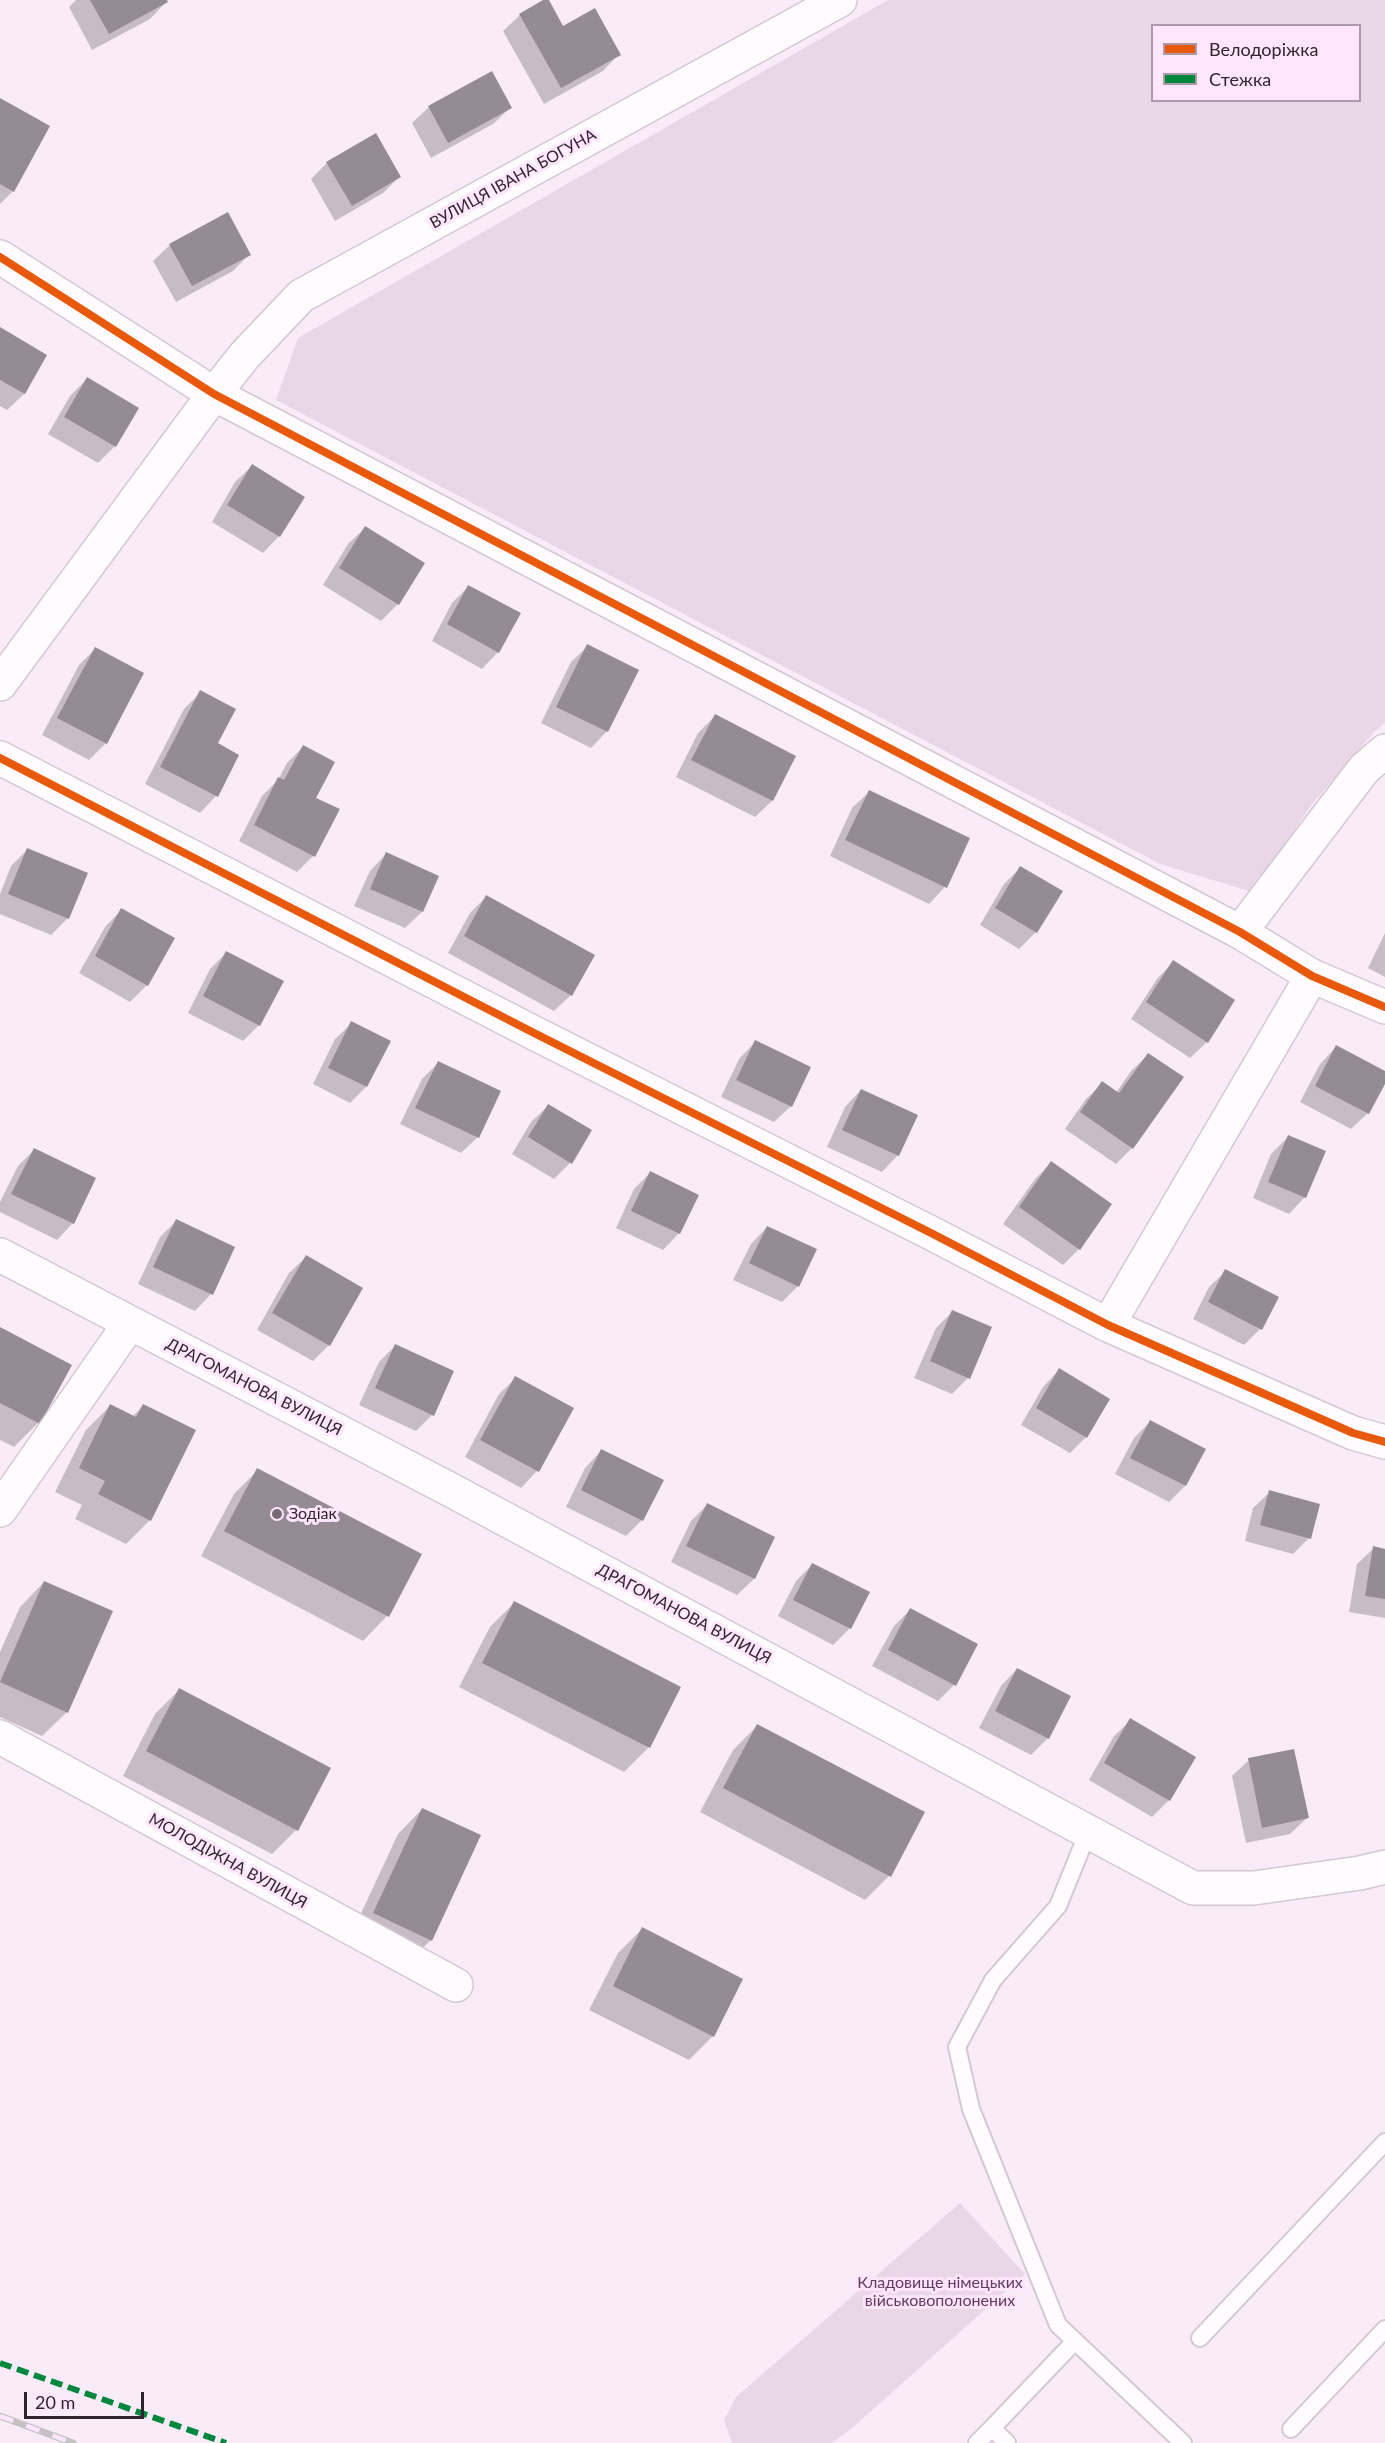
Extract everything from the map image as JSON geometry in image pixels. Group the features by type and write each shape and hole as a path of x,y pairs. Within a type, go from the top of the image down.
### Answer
{"street":[{"name":"ВУЛИЦЯ ІВАНА БОГУНА","path":"0,684 214,394 245,355 300,296 840,0"},
{"path":"0,257 214,394 1240,932 1312,976 1385,1007"},
{"path":"1240,932 1364,769 1385,751"},
{"path":"0,758 1108,1325 1353,1433 1385,1442"},
{"path":"1108,1325 1312,976"},
{"name":"ДРАГОМАНОВА ВУЛИЦЯ","path":"0,1255 460,1494 1193,1888 1254,1888 1360,1873 1385,1867"},
{"path":"0,1510 130,1323"},
{"name":"МОЛОДІЖНА ВУЛИЦЯ","path":"0,1737 456,1985"}],"lane":[{"path":"1088,1832 1058,1906 993,1980 957,2047 971,2109 1058,2325 1183,2443"},
{"path":"1200,2338 1385,2142"},
{"path":"1291,2429 1385,2328"},
{"path":"977,2443 1075,2341"},
{"path":"992,2428 1008,2443"}],"green space":[{"path":"888,0 1385,0 1385,723 1374,732 1313,803 1252,892 1160,864 276,400 298,338"},
{"name":"Кладовище німецьких військовополонених","path":"960,2203 1025,2274 851,2429 832,2443 732,2443 724,2420 736,2397"}],"building":[{"path":"90,0 167,0 168,2 109,34"},
{"path":"543,0 549,0 563,26 595,8 621,55 561,88 519,14"},
{"path":"492,71 512,108 448,143 428,106"},
{"path":"0,98 50,126 14,192 0,184"},
{"path":"376,133 401,177 352,206 326,162"},
{"path":"228,212 251,255 192,286 169,244"},
{"path":"0,327 47,355 25,394 0,380"},
{"path":"87,377 139,408 116,447 64,417"},
{"path":"252,464 305,497 280,537 227,505"},
{"path":"365,526 425,563 399,605 339,568"},
{"path":"468,585 521,613 499,653 447,624"},
{"path":"587,644 639,670 608,732 556,707"},
{"path":"95,647 144,673 107,744 57,718"},
{"path":"200,690 236,709 218,743 239,755 218,797 160,767"},
{"path":"715,714 796,756 773,801 691,760"},
{"path":"303,745 335,762 316,798 340,809 315,857 254,825 278,777 284,780"},
{"path":"869,790 970,838 947,888 845,840"},
{"path":"27,848 88,873 69,919 8,894"},
{"path":"386,852 439,876 423,912 370,889"},
{"path":"1020,866 1063,891 1037,933 995,908"},
{"path":"486,895 595,955 572,996 464,936"},
{"path":"121,908 175,938 148,986 95,956"},
{"path":"226,951 284,981 260,1026 203,996"},
{"path":"1173,960 1235,1000 1208,1043 1146,1002"},
{"path":"351,1021 391,1041 367,1087 328,1068"},
{"path":"755,1040 811,1067 792,1107 736,1080"},
{"path":"1336,1045 1385,1071 1385,1084 1369,1114 1315,1086"},
{"path":"1148,1053 1184,1077 1133,1149 1080,1112 1102,1081 1119,1093"},
{"path":"438,1061 501,1091 479,1138 415,1108"},
{"path":"861,1089 918,1115 899,1156 842,1130"},
{"path":"548,1104 592,1130 572,1164 528,1137"},
{"path":"1288,1135 1326,1151 1306,1198 1268,1182"},
{"path":"34,1148 96,1178 74,1224 11,1194"},
{"path":"1051,1161 1112,1204 1080,1250 1019,1207"},
{"path":"650,1171 699,1195 680,1234 631,1211"},
{"path":"176,1219 235,1247 213,1295 153,1267"},
{"path":"767,1226 817,1249 799,1287 749,1263"},
{"path":"306,1255 363,1288 330,1346 272,1313"},
{"path":"1225,1269 1279,1297 1262,1330 1208,1302"},
{"path":"952,1310 992,1327 970,1379 930,1361"},
{"path":"0,1327 72,1365 40,1424 0,1403"},
{"path":"395,1344 454,1371 434,1416 375,1388"},
{"path":"1059,1368 1110,1399 1087,1438 1036,1408"},
{"path":"515,1376 574,1408 539,1472 480,1440"},
{"path":"110,1404 136,1417 143,1404 196,1430 151,1521 98,1494 105,1481 79,1468"},
{"path":"1150,1420 1206,1449 1186,1486 1130,1458"},
{"path":"601,1449 664,1480 643,1521 581,1490"},
{"path":"257,1468 422,1554 389,1617 224,1531"},
{"path":"1269,1490 1320,1504 1311,1539 1260,1525"},
{"path":"707,1503 775,1537 755,1579 686,1546"},
{"path":"1373,1546 1385,1549 1385,1599 1365,1596"},
{"path":"812,1563 870,1592 851,1629 793,1600"},
{"path":"44,1581 113,1611 68,1713 0,1682"},
{"path":"514,1601 681,1687 650,1748 482,1663"},
{"path":"910,1608 978,1644 956,1686 888,1650"},
{"path":"1017,1668 1071,1696 1049,1739 995,1711"},
{"path":"179,1688 331,1768 298,1831 146,1751"},
{"path":"1130,1718 1196,1757 1170,1801 1104,1763"},
{"path":"757,1724 925,1812 891,1877 723,1788"},
{"path":"1294,1749 1309,1818 1262,1828 1248,1758"},
{"path":"422,1808 481,1835 432,1941 373,1913"},
{"path":"642,1927 743,1979 714,2037 613,1986"}],"railway":[{"path":"0,2416 73,2443"}],"marked path":[{"path":"0,2363 226,2443"}],"cycle path":[{"path":"0,257 214,394 1240,932 1312,976 1385,1007"},
{"path":"0,758 1108,1325 1353,1433 1385,1442"}],"place":[{"name":"Зодiак","path":"277,1514"}]}
